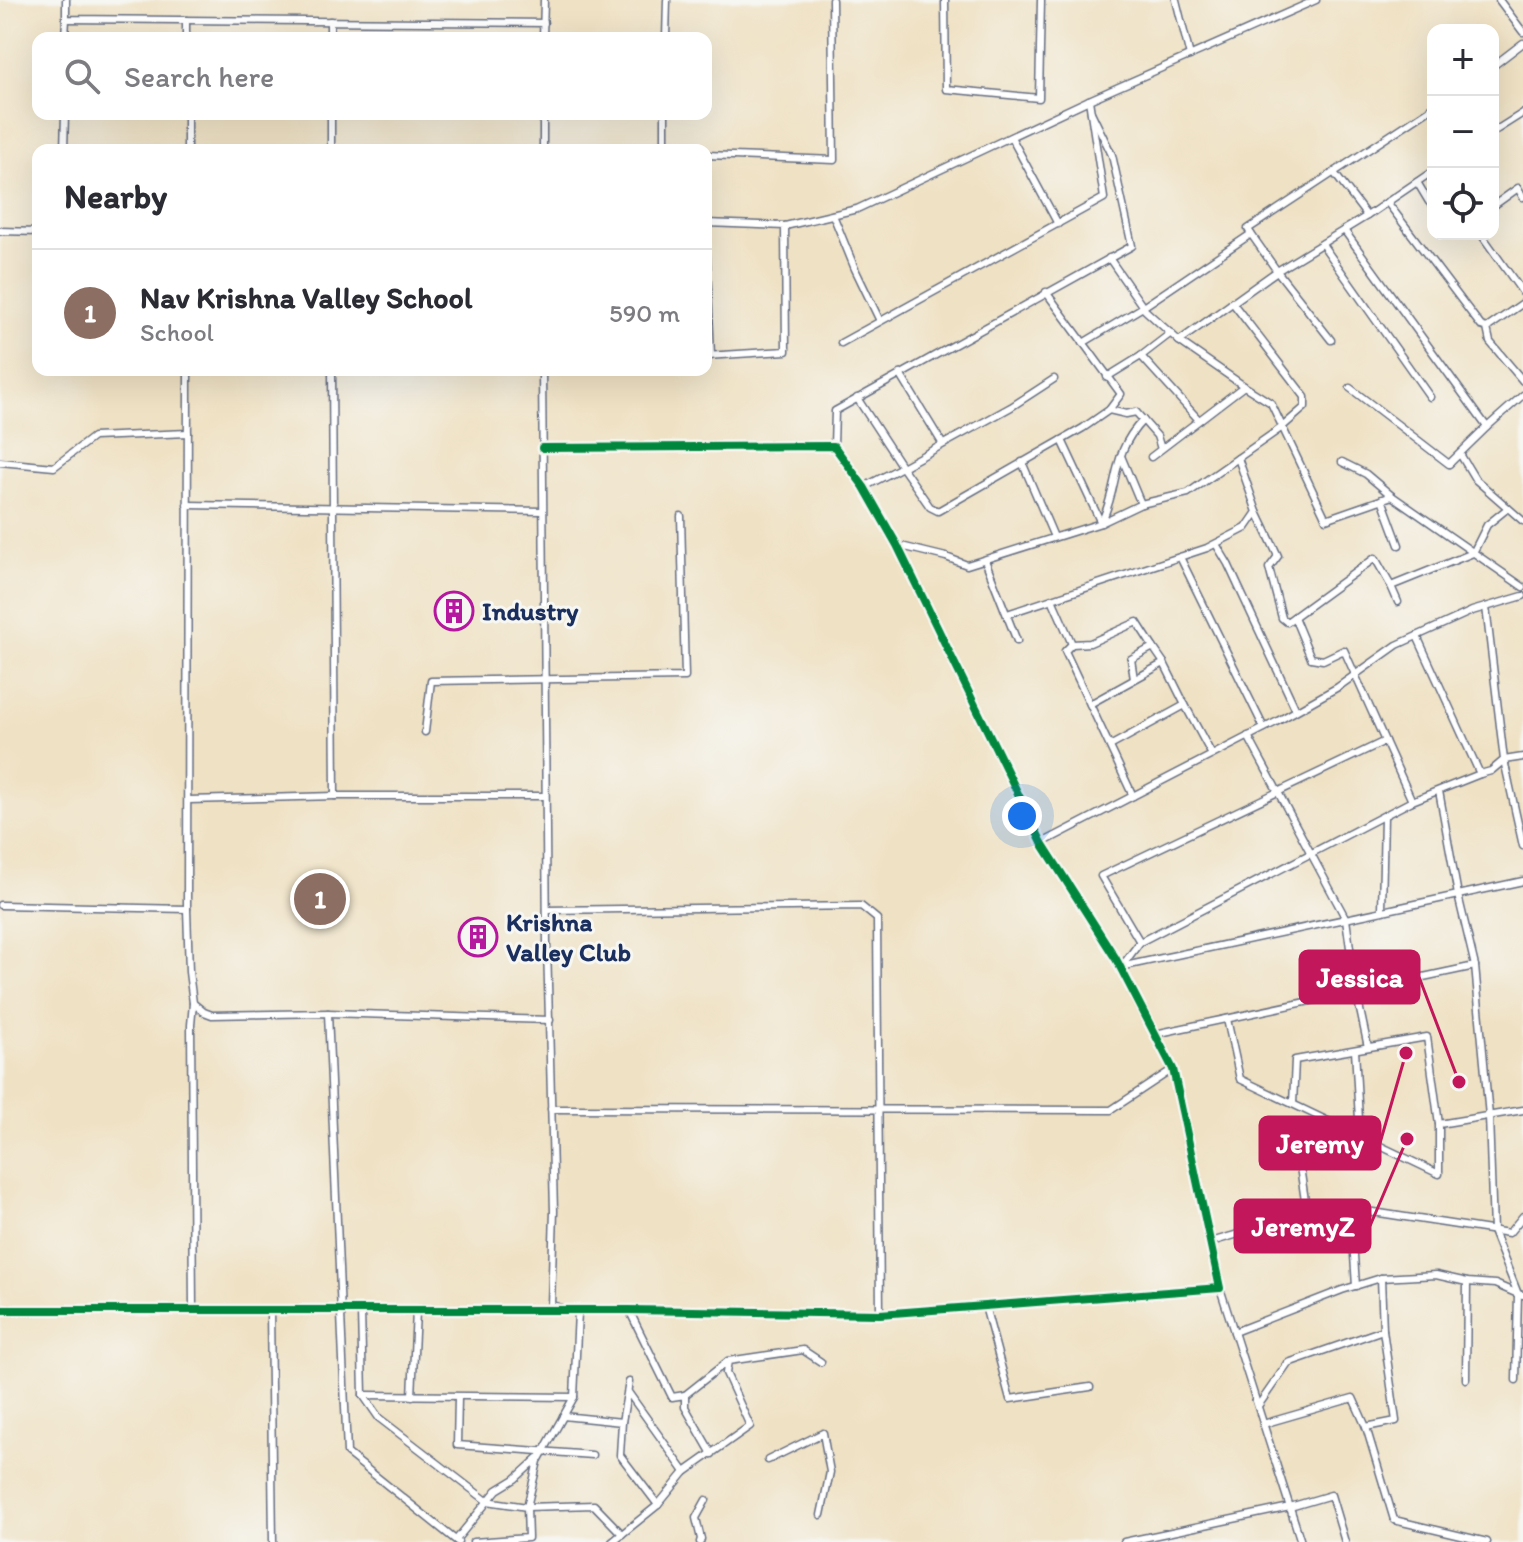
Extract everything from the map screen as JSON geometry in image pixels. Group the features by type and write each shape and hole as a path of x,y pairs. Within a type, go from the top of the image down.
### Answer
{"street":[{"path":"65,32 66,0"},
{"path":"543,32 544,0"},
{"path":"666,32 667,0"},
{"path":"712,155 834,160 832,0"},
{"path":"945,0 946,89 1039,98 1041,0"},
{"path":"1178,0 1190,56"},
{"path":"712,223 785,226 857,209 1089,100 1316,0"},
{"path":"1499,0 1523,32"},
{"path":"66,19 544,23"},
{"path":"186,20 186,32"},
{"path":"330,21 330,32"},
{"path":"1499,62 1522,45"},
{"path":"841,343 1104,198 1089,100"},
{"path":"1331,340 1248,229 1427,111"},
{"path":"1091,112 1112,155 1132,246 835,411 834,446 864,487 897,545 1042,843 1120,967 1173,1069 1220,1288 1301,1542"},
{"path":"1499,128 1523,113"},
{"path":"64,144 65,120"},
{"path":"187,120 187,144"},
{"path":"331,120 331,144"},
{"path":"543,120 543,144"},
{"path":"665,120 665,144"},
{"path":"1011,137 1058,224"},
{"path":"1335,174 1367,216"},
{"path":"1179,341 1277,271 1427,175"},
{"path":"1417,182 1427,199"},
{"path":"1499,202 1520,187 1523,197"},
{"path":"1387,202 1481,326 1487,328"},
{"path":"833,215 880,321"},
{"path":"712,356 786,351 785,226"},
{"path":"1344,230 1487,427"},
{"path":"0,231 32,232"},
{"path":"1083,343 1143,307 1251,234"},
{"path":"1485,240 1523,293"},
{"path":"1322,244 1430,397"},
{"path":"1109,258 1143,307 1179,341 1271,403 1326,519 1392,496"},
{"path":"857,398 930,507 938,511 1109,410 1121,394 1046,292"},
{"path":"897,545 967,565 985,560 1101,523 1141,504 1188,493 1281,428 1305,407 1305,397 1232,302"},
{"path":"1487,328 1523,303"},
{"path":"1487,328 1490,342 1523,381"},
{"path":"1107,377 1171,333"},
{"path":"1141,356 1199,420"},
{"path":"900,374 942,443"},
{"path":"188,376 187,909 193,1003 193,1311"},
{"path":"332,376 335,796"},
{"path":"542,376 545,796 554,1211 551,1305 578,1312"},
{"path":"864,487 1011,407 1054,379"},
{"path":"1151,457 1244,386"},
{"path":"1350,388 1449,464 1523,395"},
{"path":"1109,410 1126,414 1136,412 1157,436 1161,449"},
{"path":"1101,523 1108,509 1115,466 1128,436 1143,420"},
{"path":"0,462 54,467 93,437 188,433"},
{"path":"1062,440 1101,523"},
{"path":"542,448 834,446"},
{"path":"1460,454 1475,479 1523,521"},
{"path":"1121,456 1141,504"},
{"path":"1238,458 1257,512 1278,556 1269,568 1282,618 1287,622 1375,558 1398,602"},
{"path":"1022,462 1054,537"},
{"path":"1342,462 1366,474 1392,496 1523,587"},
{"path":"1382,499 1399,545"},
{"path":"187,505 542,511"},
{"path":"1391,586 1473,553 1487,525 1508,508"},
{"path":"1007,614 1216,544 1246,528 1257,512"},
{"path":"425,732 431,681 685,677 681,516"},
{"path":"1216,544 1296,710"},
{"path":"1180,557 1264,728"},
{"path":"985,560 1017,641"},
{"path":"1042,843 1338,687 1397,645 1486,607 1523,596"},
{"path":"1052,599 1072,644"},
{"path":"1486,607 1504,760 1523,846"},
{"path":"1294,617 1311,658 1323,660 1344,650 1412,801"},
{"path":"1133,796 1065,651 1072,644 1090,643 1137,622 1164,663 1212,755"},
{"path":"1417,636 1480,774"},
{"path":"1134,679 1131,659 1153,647"},
{"path":"1090,704 1164,663"},
{"path":"1110,746 1185,705"},
{"path":"1248,736 1346,919 1368,1047"},
{"path":"1140,942 1101,876 1385,741"},
{"path":"1120,967 1140,942 1412,801 1491,771 1504,760 1523,757"},
{"path":"1439,791 1475,966 1489,1116 1493,1231 1521,1294 1516,1380"},
{"path":"189,800 545,796"},
{"path":"1382,910 1384,816"},
{"path":"1120,967 1523,881"},
{"path":"0,905 187,909"},
{"path":"547,910 861,906 877,919 880,1314"},
{"path":"1155,1034 1475,966"},
{"path":"193,1003 212,1015 328,1013 550,1020"},
{"path":"328,1013 347,1453 457,1541 497,1490 515,1479 542,1454"},
{"path":"1227,1019 1240,1079 1439,1174 1439,1124 1427,1037 1295,1060 1293,1104"},
{"path":"1355,1050 1360,1137"},
{"path":"551,1109 1111,1110 1173,1069"},
{"path":"1439,1124 1523,1110"},
{"path":"1307,1214 1296,1140 1330,1151 1343,1128"},
{"path":"1211,1242 1334,1206 1509,1233 1523,1216"},
{"path":"1351,1209 1356,1286"},
{"path":"1234,1332 1381,1278 1436,1275 1495,1284 1521,1294"},
{"path":"1366,1427 1396,1421 1383,1330 1381,1278"},
{"path":"1466,1379 1467,1282"},
{"path":"0,1310 629,1310 880,1314 1220,1288"},
{"path":"985,1306 1010,1399 1090,1387"},
{"path":"629,1310 672,1397 685,1395 728,1361 803,1350 821,1362"},
{"path":"270,1311 273,1542"},
{"path":"361,1311 363,1395 379,1418 487,1501 527,1507 594,1505 622,1534"},
{"path":"412,1396 416,1311"},
{"path":"473,1542 528,1540 527,1507 542,1454 574,1397 578,1312"},
{"path":"1258,1406 1288,1363 1383,1330"},
{"path":"612,1542 658,1505 685,1472 750,1426 726,1373 728,1361"},
{"path":"629,1382 620,1455 658,1505"},
{"path":"628,1392 685,1472"},
{"path":"363,1395 574,1397"},
{"path":"685,1395 685,1407 712,1454"},
{"path":"458,1397 457,1445 542,1454 592,1455"},
{"path":"1263,1424 1353,1398 1366,1427 1394,1520 1487,1542"},
{"path":"563,1416 622,1422"},
{"path":"768,1460 823,1433 830,1472 821,1515"},
{"path":"1124,1542 1290,1507 1331,1495 1345,1542"},
{"path":"700,1542 696,1518 706,1500"}],"cycle path":[{"path":"0,1310 629,1310 880,1314 1220,1288 1173,1069 1116,959 1042,843 897,545 864,487 834,446 542,448"}],"place":[{"name":"Industry","path":"454,611"},
{"name":"Nav Krishna Valley School","path":"320,899"},
{"name":"Krishna Valley Club","path":"478,937"},
{"name":"Jeremy","path":"1406,1053"},
{"name":"Jessica","path":"1459,1082"},
{"name":"JeremyZ","path":"1407,1139"}]}
